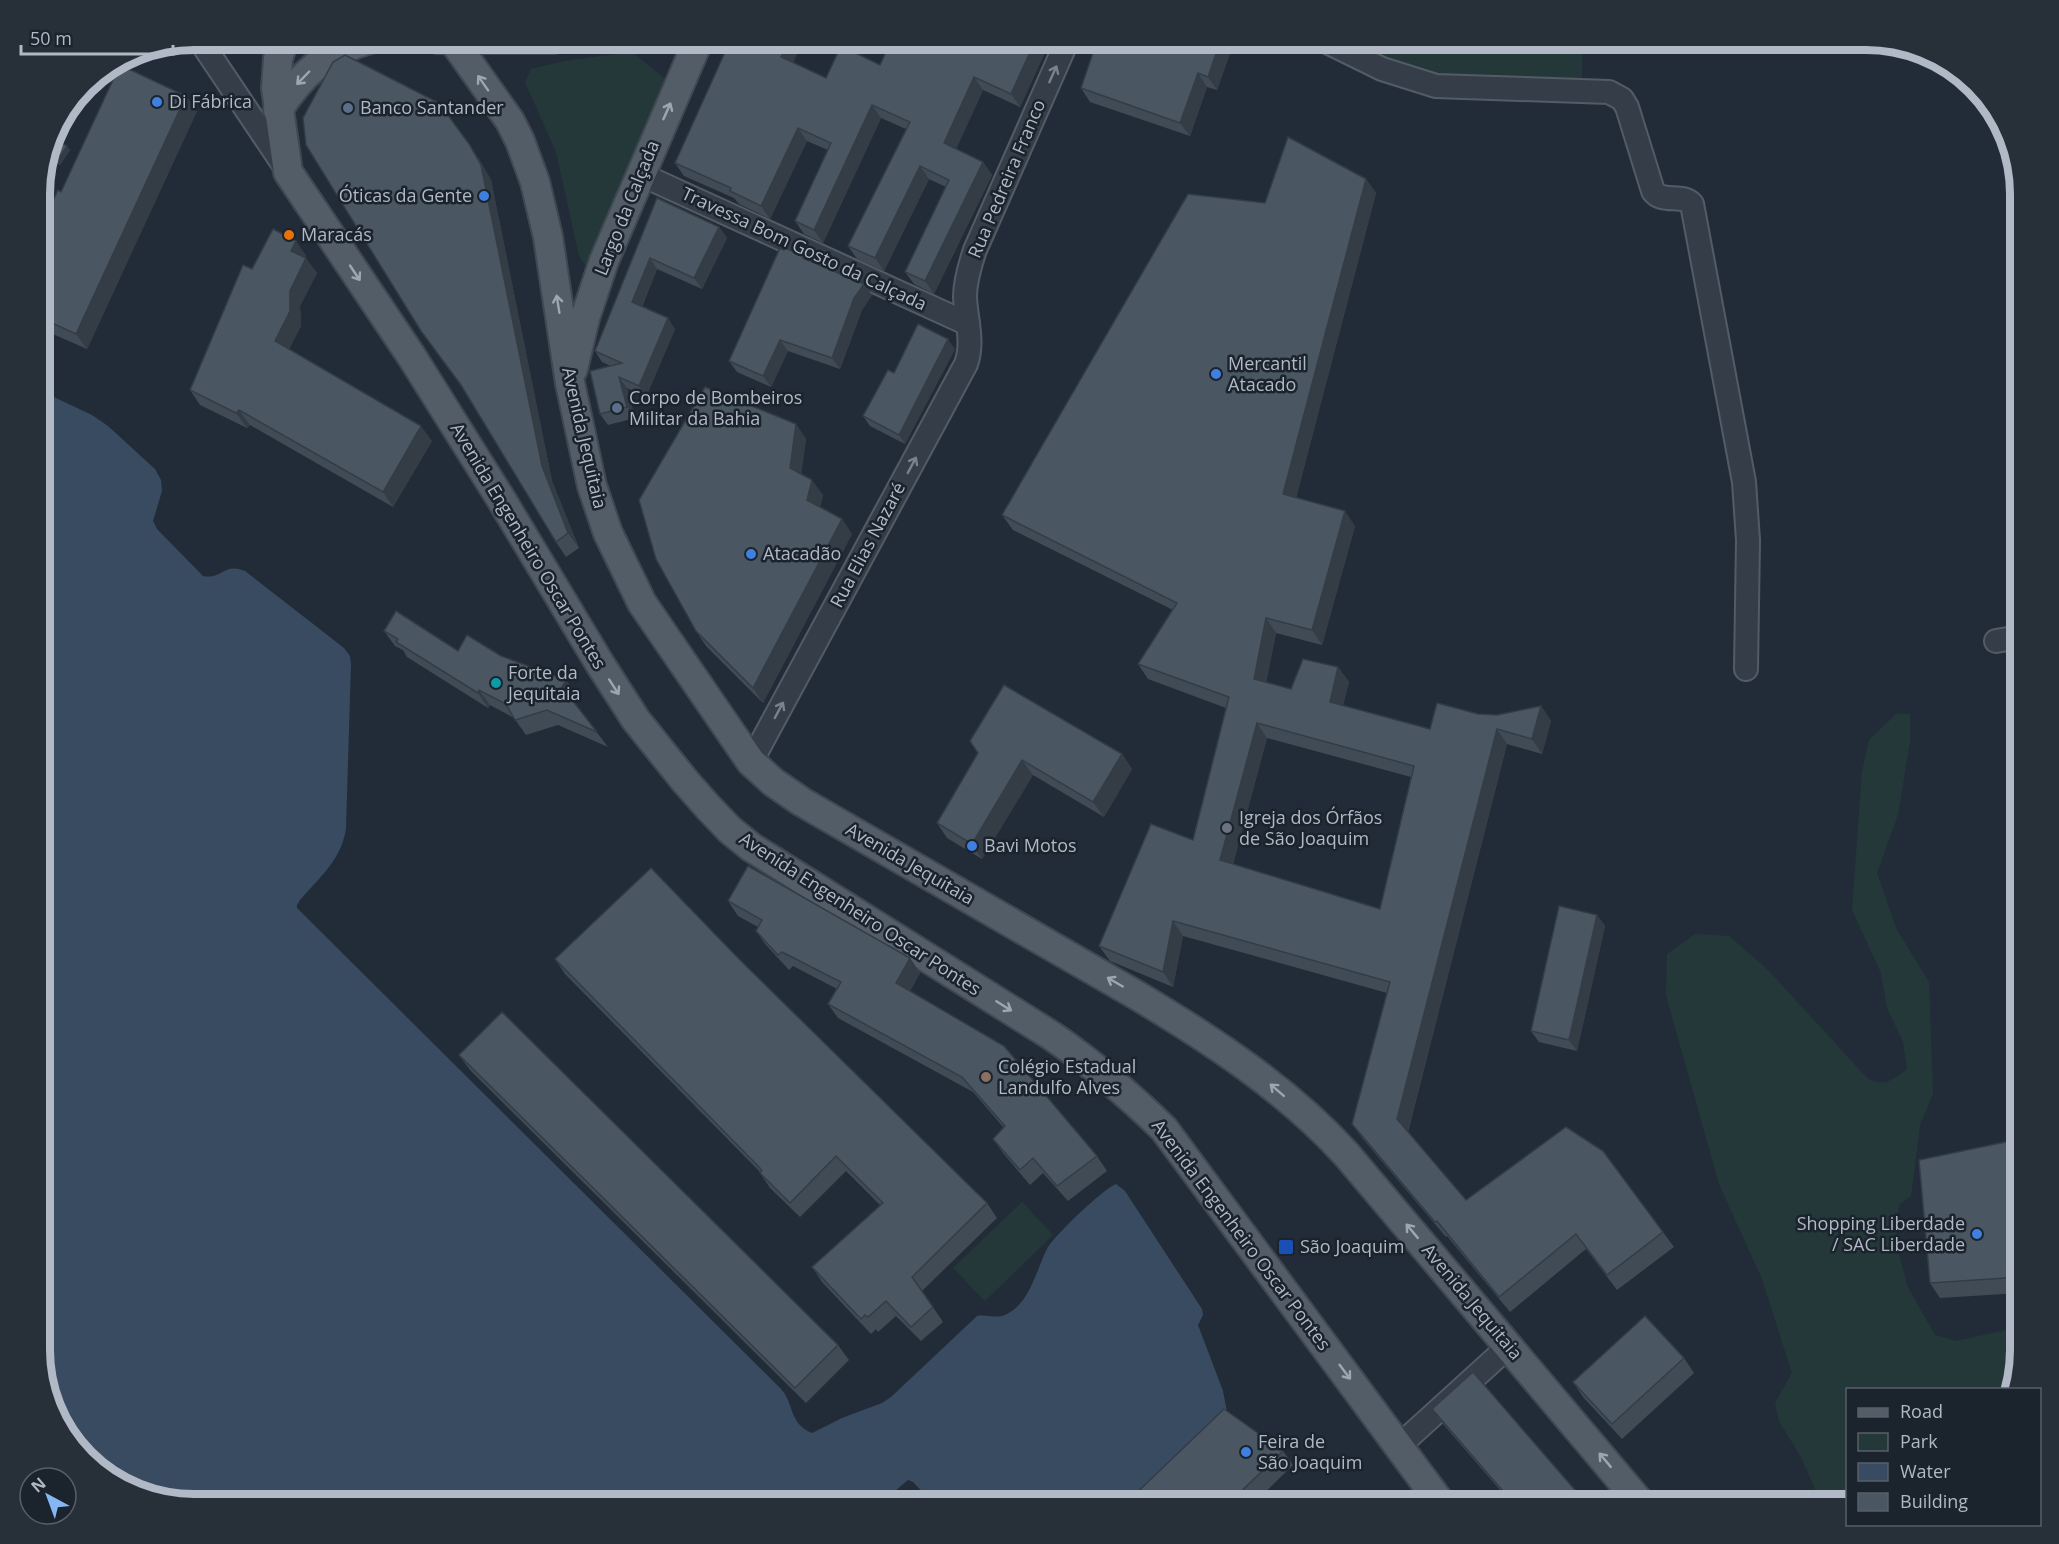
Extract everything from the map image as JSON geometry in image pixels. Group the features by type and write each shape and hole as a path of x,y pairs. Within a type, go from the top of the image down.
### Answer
{"main road":[{"path":"281,50 276,88 288,172"},
{"path":"278,110 302,77 323,59 340,50"},
{"name":"Avenida Jequitaia","path":"460,50 510,121 535,182 548,237 570,382 592,486 613,543 642,603 708,703 751,762 773,782 802,801 1158,1008 1231,1054 1270,1084 1327,1133 1633,1494"},
{"name":"Largo da Calçada","path":"570,382 585,318 604,261 694,50"},
{"name":"Avenida Engenheiro Oscar Pontes","path":"288,172 412,357 636,720 685,781 730,830 751,847 1052,1036 1083,1057 1128,1094 1164,1129 1434,1494"}],"street":[{"name":"Rua Pedreira Franco","path":"968,324 965,296 968,272 975,250 1063,49"},
{"path":"1342,49 1382,69 1436,86 1616,94 1627,107 1653,191 1656,195 1686,199 1692,204 1744,482 1748,540 1746,669"},
{"path":"206,50 288,172"},
{"name":"Travessa Bom Gosto da Calçada","path":"640,174 968,324"},
{"name":"Rua Elias Nazaré","path":"751,762 966,364 971,344 968,324"},
{"path":"1996,641 2010,639"},
{"path":"1400,1446 1509,1346"}],"green space":[{"path":"1370,49 1582,49 1582,83 1442,81 1417,74"},
{"path":"304,50 337,50 298,70"},
{"path":"632,52 670,83 592,275 579,256 556,152 525,82 531,69 565,61"},
{"path":"1896,714 1910,714 1910,742 1898,815 1877,873 1897,930 1929,982 1933,1094 1920,1125 1911,1196 1899,1205 1895,1240 1908,1287 1935,1335 1956,1341 2010,1329 2010,1350 2004,1388 1846,1388 1846,1494 1817,1494 1801,1457 1779,1421 1775,1403 1792,1373 1762,1279 1719,1184 1666,995 1667,954 1695,934 1729,936 1768,970 1868,1079 1884,1082 1893,1079 1907,1069 1903,1042 1887,1008 1881,973 1852,910 1862,772 1869,740"},
{"path":"1022,1202 1053,1235 985,1301 953,1268"}],"water":[{"path":"50,395 92,415 108,426 155,469 161,480 162,491 153,521 157,529 203,576 215,576 232,569 245,571 344,648 350,656 344,839 335,858 300,900 297,908 781,1389 799,1424 805,1429 812,1433 842,1418 882,1403 977,1316 1002,1316 1014,1310 1026,1295 1053,1241 1091,1203 1110,1188 1116,1184 1125,1191 1202,1309 1203,1315 1198,1325 1223,1391 1227,1412 1145,1494 924,1494 908,1480 892,1494 194,1494 157,1490 130,1480 106,1465 85,1445 60,1405 52,1378 50,1359"}],"building":[{"path":"1031,49 1011,94 974,77 944,143 983,162 925,281 905,272 949,180 920,166 875,258 848,246 910,122 872,105 814,230 795,221 831,143 798,128 761,206 730,191 731,188 675,163 726,50 784,50 781,57 826,78 839,50 848,50 880,65 887,50"},
{"path":"1094,49 1217,49 1208,77 1198,73 1180,123 1081,88"},
{"path":"345,55 439,103 469,144 481,165 542,466 568,533 556,542 461,385 421,331 306,145 303,118 333,62"},
{"path":"125,67 186,96 76,334 50,322 50,207 58,190 61,192 117,72"},
{"path":"1288,137 1366,179 1283,494 1345,511 1312,630 1266,618 1254,679 1291,689 1303,659 1338,667 1330,702 1430,729 1437,703 1478,714 1497,715 1541,706 1532,739 1497,729 1397,1119 1466,1200 1566,1127 1603,1151 1663,1232 1607,1275 1576,1234 1499,1297 1437,1221 1435,1222 1352,1124 1390,982 1173,921 1163,972 1099,946 1151,824 1193,840 1229,697 1138,664 1177,603 1002,515 1188,194 1265,203","holes":["1257,723 1414,766 1380,909 1220,860"]},
{"path":"59,142 67,146 57,161 54,159"},
{"path":"657,198 719,227 694,278 650,258 632,302 668,318 639,386 619,377 627,407 600,414 590,371 622,363 595,351"},
{"path":"273,229 296,241 291,251 306,258 290,291 290,311 275,341 421,426 383,492 239,410 236,413 190,390 243,265 252,269"},
{"path":"780,248 804,256 803,258 864,284 854,298 832,358 780,340 763,376 729,361"},
{"path":"918,324 948,339 899,435 863,416 888,370 894,373"},
{"name":"Atacadão","path":"705,387 796,424 790,468 812,480 807,500 842,519 753,688 696,631 656,559 639,500"},
{"name":"Forte da Jequitaia","path":"396,611 458,651 467,635 501,656 566,680 562,687 597,732 547,710 515,720 506,704 479,690 478,693 396,642 398,639 384,631"},
{"path":"1004,685 1122,754 1093,802 1022,760 972,844 937,823 978,753 970,741"},
{"path":"748,866 910,958 896,983 1004,1046 1097,1156 1057,1186 1033,1158 1020,1170 993,1139 1005,1126 962,1077 828,1004 841,982 782,952 778,955 756,931 762,920 728,901"},
{"path":"651,868 738,958 987,1203 912,1277 933,1307 911,1327 886,1301 868,1317 865,1315 861,1319 812,1267 883,1203 836,1156 790,1203 760,1173 762,1170 555,959"},
{"path":"1559,906 1597,915 1569,1040 1531,1031"},
{"path":"502,1012 838,1345 795,1388 459,1055"},
{"name":"Shopping Liberdade / SAC Liberdade","path":"2010,1141 2010,1278 1930,1283 1919,1160"},
{"path":"1645,1316 1684,1358 1612,1424 1573,1382"},
{"path":"1473,1372 1578,1494 1505,1494 1432,1409"},
{"path":"1224,1409 1283,1451 1238,1494 1135,1494"}],"place":[{"name":"Di Fábrica","path":"157,102"},
{"name":"Banco Santander","path":"348,108"},
{"name":"Óticas da Gente","path":"484,196"},
{"name":"Maracás","path":"289,235"},
{"name":"Mercantil Atacado","path":"1216,374"},
{"name":"Corpo de Bombeiros Militar da Bahia","path":"617,408"},
{"name":"Atacadão","path":"751,554"},
{"name":"Forte da Jequitaia","path":"496,683"},
{"name":"Igreja dos Órfãos de São Joaquim","path":"1227,828"},
{"name":"Bavi Motos","path":"972,846"},
{"name":"Colégio Estadual Landulfo Alves","path":"986,1077"},
{"name":"Shopping Liberdade / SAC Liberdade","path":"1977,1234"},
{"name":"São Joaquim","path":"1286,1247"},
{"name":"Feira de São Joaquim","path":"1246,1452"}]}
